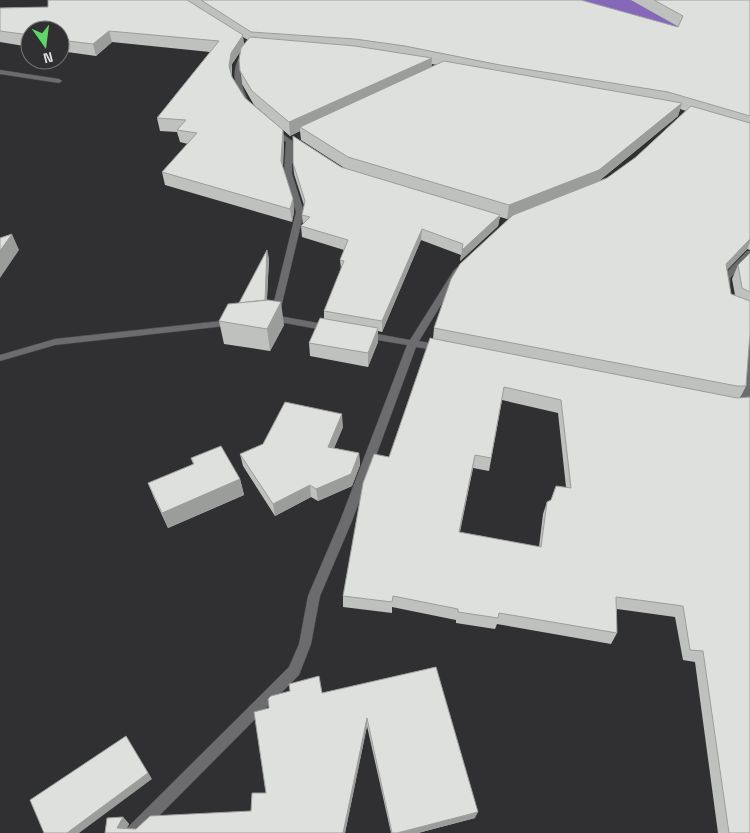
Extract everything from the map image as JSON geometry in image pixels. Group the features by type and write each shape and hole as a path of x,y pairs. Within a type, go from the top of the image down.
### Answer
{"street":[{"path":"250,46 238,61 236,81 245,102 250,107"},
{"path":"0,72 59,80"},
{"path":"266,123 295,140 288,174 300,212 270,319 339,330"},
{"path":"728,296 726,276 750,253"},
{"path":"132,833 294,670 305,644 314,596 346,521 414,343 454,274 467,262"},
{"path":"0,358 55,342 246,322"},
{"path":"358,333 452,351"},
{"path":"745,404 750,347"}],"building":[{"path":"48,0 187,0 243,35 231,53 229,66 232,77 245,98 283,130 281,161 293,199 290,209 162,172 197,133 177,130 186,120 157,118 219,41 109,31 93,44 70,41 70,20 20,20 20,34 0,31 0,8 48,7"},
{"path":"201,0 581,0 678,27 683,16 654,0 750,0 750,116 668,92 500,65 405,46 355,39 251,32"},
{"path":"250,37 355,46 432,58 289,122 252,91 240,71 241,48"},
{"path":"444,61 682,103 599,170 509,205 348,157 300,127"},
{"path":"691,106 750,123 750,239 726,264 731,294 750,301 750,333 746,386 737,386 434,328 451,279 460,264 513,215 607,178 636,157"},
{"path":"293,136 341,167 500,215 462,250 463,244 422,229 382,321 324,311 344,261 340,260 348,240 301,226 310,217 302,215 305,201 293,163"},
{"path":"12,234 0,251 0,238"},
{"path":"267,250 265,300 239,303"},
{"path":"750,253 750,292 742,288 738,265"},
{"path":"268,300 281,302 267,329 219,321 228,304"},
{"path":"320,318 378,328 368,353 309,343"},
{"path":"430,338 737,398 750,397 750,833 729,833 703,651 690,650 683,606 616,597 617,633 499,613 498,618 458,612 458,609 393,596 392,602 343,596 363,483 374,454 389,457","holes":["504,387 561,400 571,488 556,486 551,500 547,502 541,547 459,532 475,455 491,458"]},
{"path":"285,402 342,414 328,447 359,453 351,474 316,489 310,485 273,504 240,454 263,444"},
{"path":"221,446 240,479 162,513 148,483 194,464 191,458"},
{"path":"436,667 478,812 392,833 367,718 343,833 105,833 107,818 123,817 117,828 136,829 150,816 251,811 252,793 266,793 254,712 269,708 268,699 271,696 290,691 289,684 319,676 322,693"},
{"path":"126,736 148,773 67,833 44,833 30,800"}],"waterway":[{"path":"584,0 711,29 750,33"}]}
